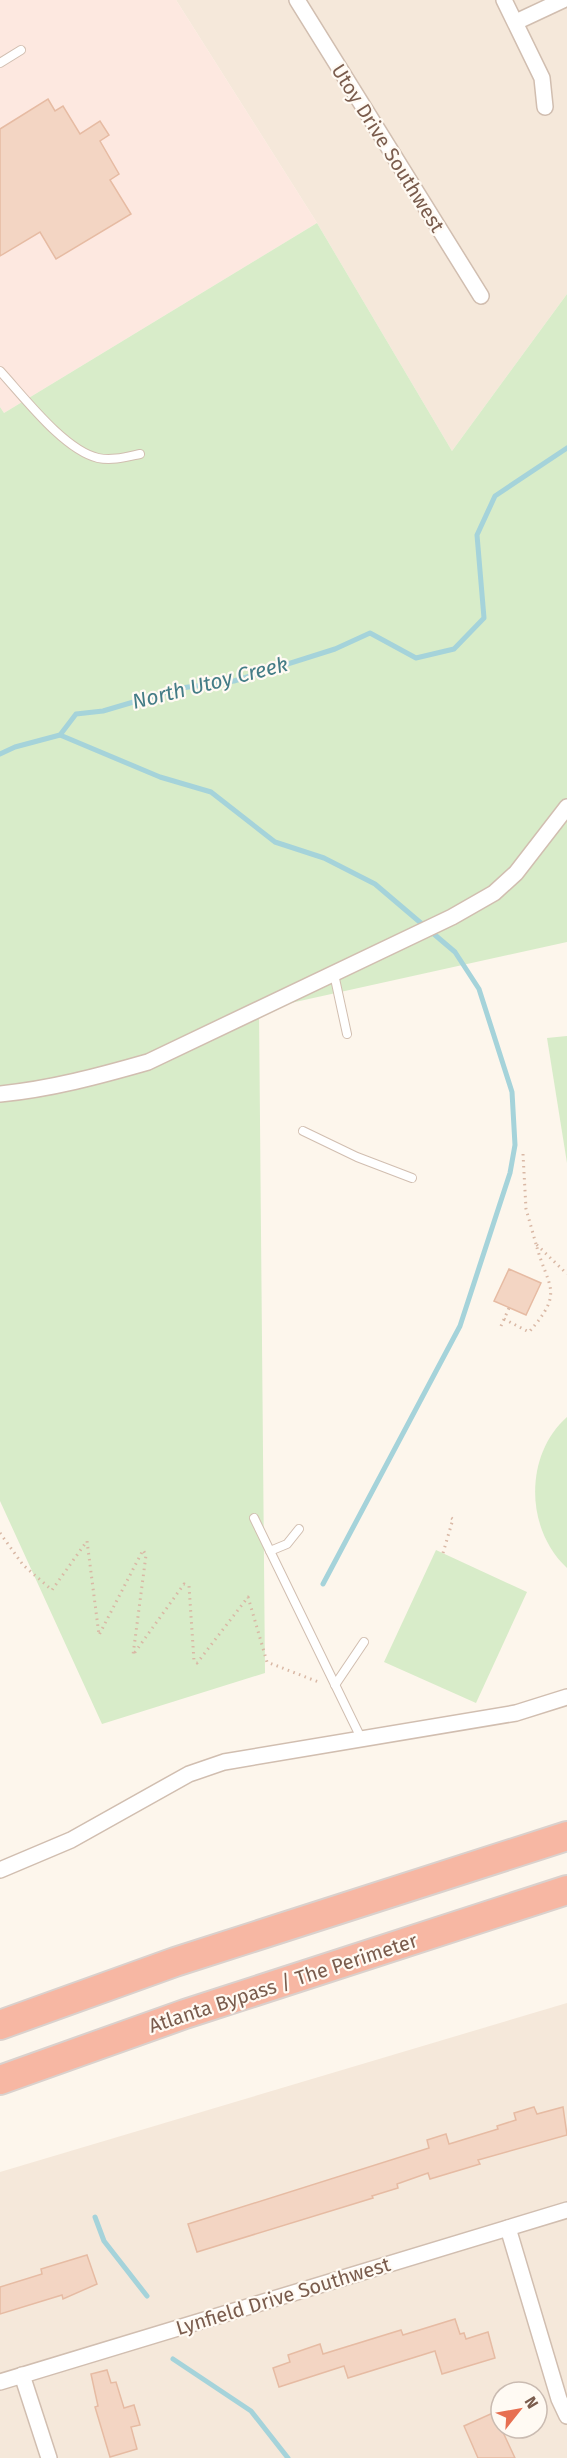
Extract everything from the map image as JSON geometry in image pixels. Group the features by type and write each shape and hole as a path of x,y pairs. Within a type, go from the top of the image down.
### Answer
{"highway":[{"path":"0,2025 175,1962 567,1836"},
{"name":"Atlanta Bypass / The Perimeter","path":"0,2080 185,2014 567,1890"}],"street":[{"name":"Utoy Drive Southwest","path":"297,0 481,296"},
{"path":"504,0 542,78 546,107"},
{"path":"516,22 560,0"},
{"path":"0,1094 34,1091 95,1078 148,1062 452,918 494,893 516,873 567,807"},
{"path":"0,1870 71,1840 189,1774 224,1762 516,1713 567,1697"},
{"name":"Lynfield Drive Southwest","path":"0,2382 567,2210"},
{"path":"508,2228 559,2399 567,2416"},
{"path":"22,2375 49,2458"}],"lane":[{"path":"0,63 21,50"},
{"path":"0,371 72,445 88,455 115,459 140,454"},
{"path":"333,974 347,1034"},
{"path":"303,1131 357,1157 412,1178"},
{"path":"254,1518 361,1738"},
{"path":"270,1551 287,1544 299,1529"},
{"path":"335,1685 364,1642"}],"path":[{"path":"504,1319 529,1332 550,1304 550,1283 526,1209 523,1154"},
{"path":"536,1244 567,1274"},
{"path":"501,1326 509,1308"},
{"path":"443,1553 453,1520 448,1516"},
{"path":"0,1533 23,1565 52,1590 87,1541 99,1635 143,1550 146,1555 133,1655 173,1596 184,1584 189,1586 194,1661 197,1663 248,1597 267,1662 332,1687 335,1685"}],"shaded area":[{"path":"0,0 176,0 317,223 4,413 0,407"},
{"path":"176,0 567,0 567,294 452,451 317,223"},
{"path":"567,2003 567,2458 0,2458 0,2172"}],"green space":[{"path":"317,223 452,451 567,294 567,942 259,1010 265,1673 102,1724 0,1501 0,407 4,413"},
{"path":"567,1036 567,1163 547,1038"},
{"path":"567,1417 567,1568 553,1552 543,1533 537,1513 535,1492 537,1471 543,1451 553,1433"},
{"path":"436,1550 527,1592 476,1703 384,1662"}],"building":[{"path":"48,99 55,111 63,106 80,134 100,121 109,135 100,141 119,174 110,180 131,214 56,259 40,232 0,256 0,129"},
{"path":"509,1269 541,1283 526,1315 494,1301"},
{"path":"534,2107 537,2114 563,2107 567,2135 478,2160 480,2164 430,2179 428,2173 397,2184 398,2188 372,2196 373,2198 197,2252 188,2224 429,2148 427,2140 446,2134 449,2144 498,2129 497,2126 516,2120 514,2113"},
{"path":"87,2255 97,2284 63,2299 62,2295 0,2314 0,2287 42,2274 41,2269"},
{"path":"455,2319 460,2334 464,2333 466,2339 488,2332 495,2358 442,2374 435,2351 348,2378 344,2366 279,2387 273,2368 290,2362 288,2355 320,2344 323,2354 401,2330 403,2335"},
{"path":"107,2370 111,2383 116,2382 124,2408 134,2405 140,2425 131,2427 137,2449 110,2457 95,2407 98,2406 91,2374"},
{"path":"489,2415 489,2440 507,2440 515,2458 478,2458 464,2426"}],"waterway":[{"name":"North Utoy Creek","path":"0,754 15,747 60,735 76,714 103,711 181,688 234,681 335,649 370,633 416,658 454,649 484,618 477,535 495,496 567,448"},
{"path":"60,735 160,777 211,792 275,842 324,858 375,884 455,952 479,989 512,1092 515,1145 510,1173 460,1326 323,1584"},
{"path":"95,2217 104,2241 147,2296"},
{"path":"173,2359 251,2411 288,2458"}]}
